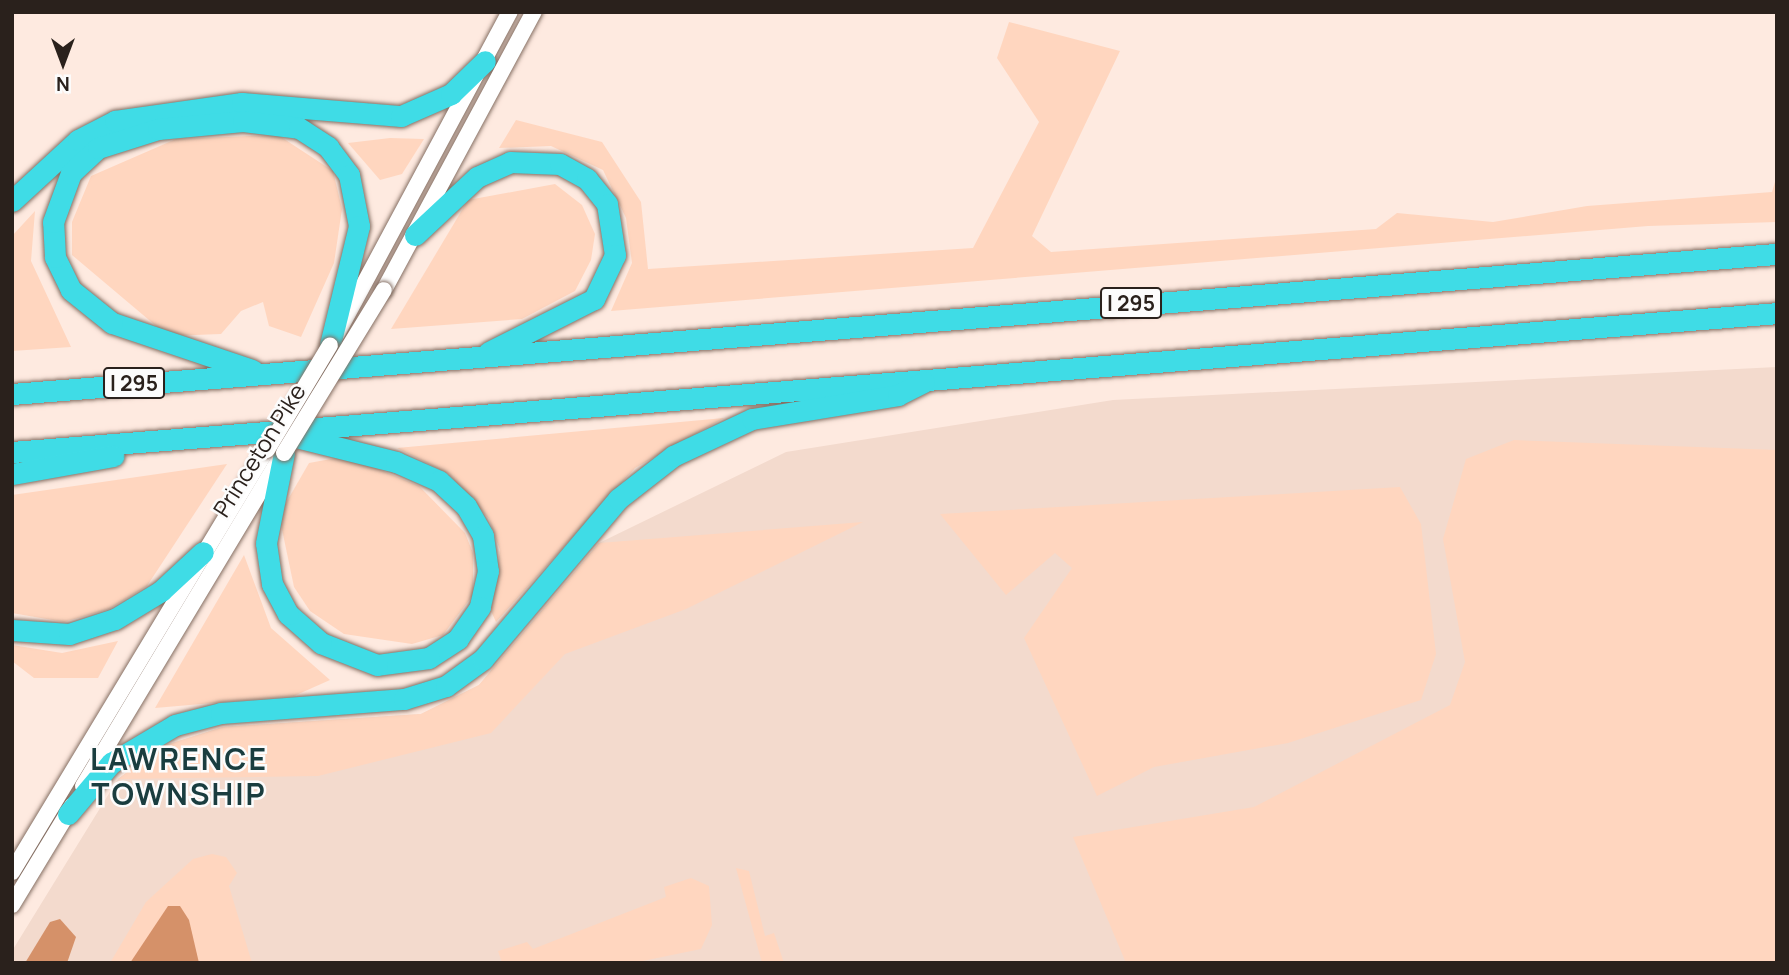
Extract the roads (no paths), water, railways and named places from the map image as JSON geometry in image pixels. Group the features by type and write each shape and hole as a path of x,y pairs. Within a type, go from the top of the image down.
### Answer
{"highway":[{"path":"12,201 78,140 115,121 242,103 401,116 452,94 485,61"},
{"path":"256,372 112,323 71,290 55,257 53,222 62,189 83,160 107,144 158,129 243,121 299,128 328,147 356,193 368,282 330,345"},
{"path":"415,235 477,177 510,162 567,167 607,204 615,255 594,299 486,355"},
{"name":"I 295","path":"12,394 256,372 1777,254"},
{"path":"12,452 271,429 1777,313"},
{"path":"68,814 111,763 175,724 221,713 404,699 446,686 483,659 618,499 673,456 752,419 898,395 934,377"},
{"path":"271,429 396,461 453,492 475,520 487,552 480,607 458,639 429,658 394,666 339,653 302,629 281,603 267,563 256,518 284,453"},
{"path":"12,474 110,458 134,442"},
{"path":"12,630 69,634 115,618 161,591 203,552"}],"main road":[{"name":"Princeton Pike","path":"284,453 368,282 510,12"},
{"name":"Princeton Pike","path":"368,282 415,235 534,12"},
{"name":"Princeton Pike","path":"12,872 231,505 330,345"},
{"name":"Princeton Pike","path":"12,905 256,518"}],"district":[{"name":"LAWRENCE TOWNSHIP","path":"179,776"}]}
